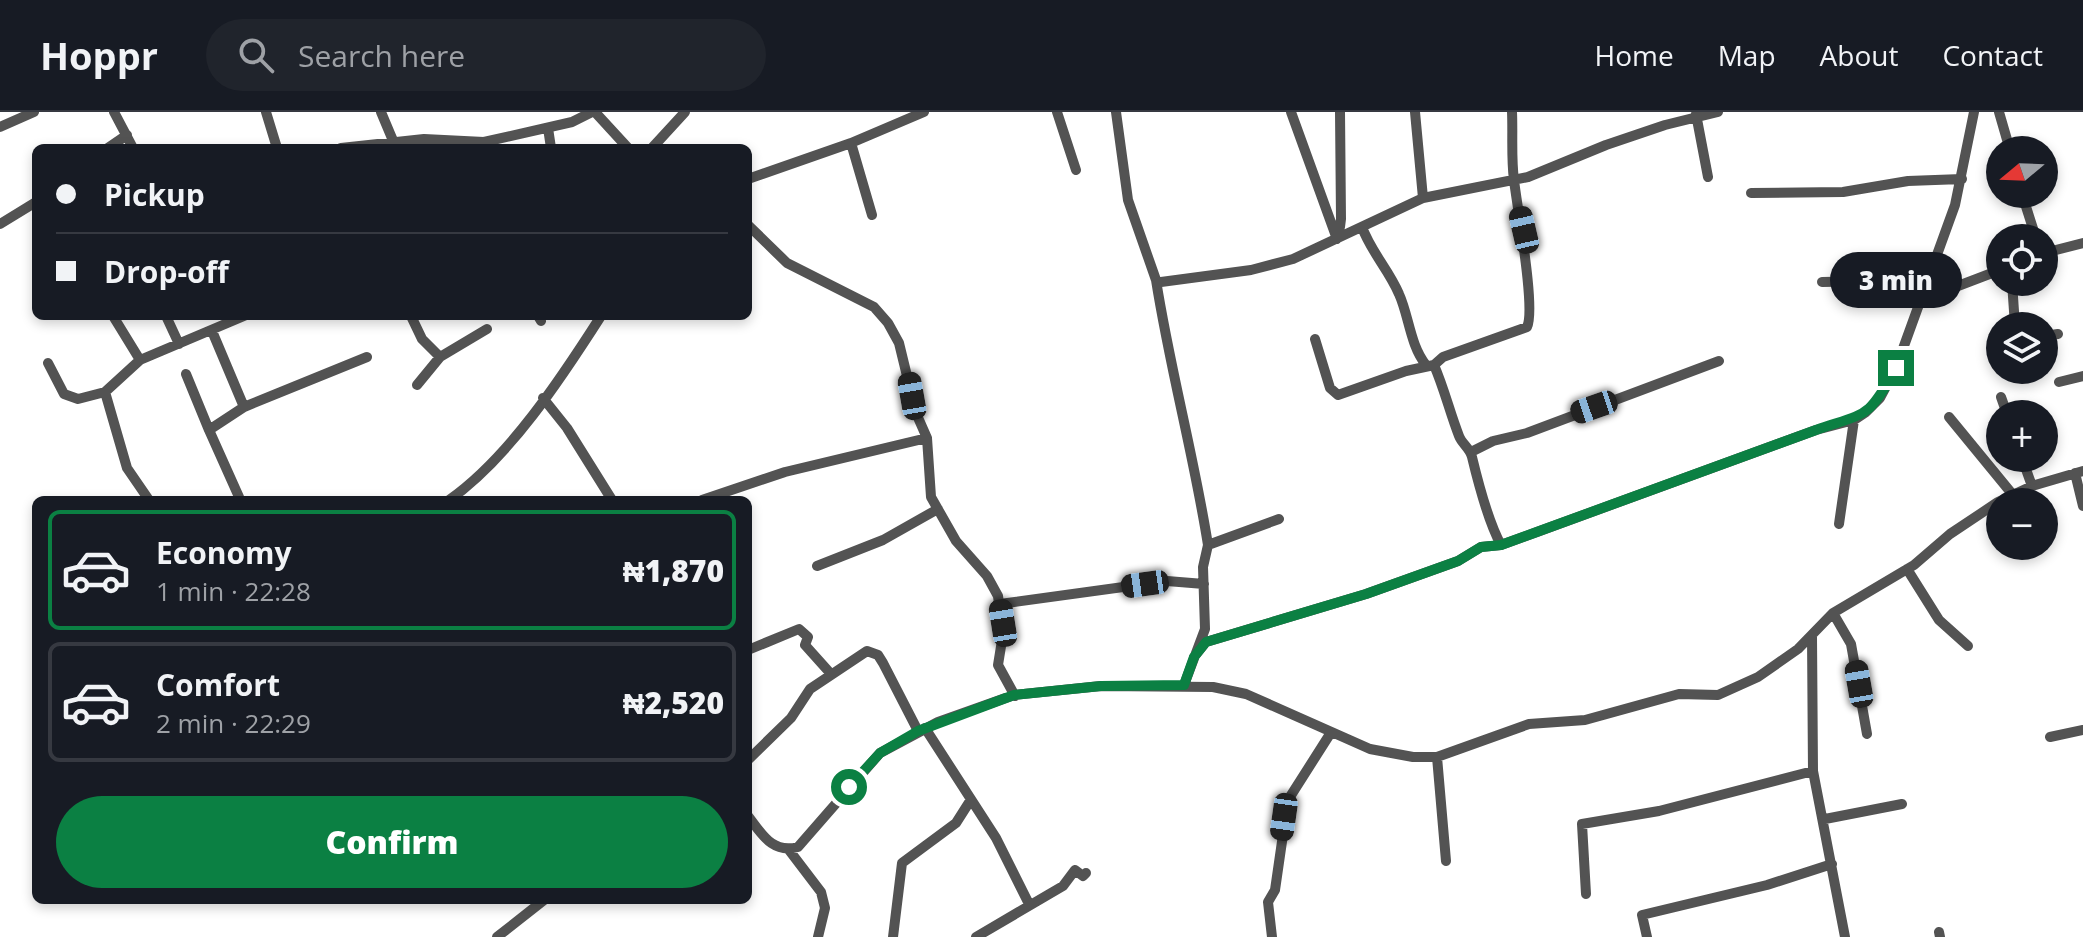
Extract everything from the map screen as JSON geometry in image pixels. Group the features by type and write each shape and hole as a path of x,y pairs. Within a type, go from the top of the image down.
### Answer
{"street":[{"path":"0,127 34,112"},
{"path":"114,112 131,144"},
{"path":"266,112 276,144"},
{"path":"381,112 393,144"},
{"path":"398,144 424,139 484,142 548,128 594,112 624,144"},
{"path":"656,144 685,112"},
{"path":"752,178 851,143 924,112"},
{"path":"1057,112 1076,170"},
{"path":"1116,112 1128,200 1156,280 1168,359 1198,486 1208,545 1204,584 1205,629 1184,685"},
{"path":"1291,112 1337,239"},
{"path":"1333,227 1340,227 1341,219 1340,112"},
{"path":"1415,112 1423,198"},
{"path":"1315,339 1330,388 1338,395 1430,365 1443,357 1524,330 1529,325 1531,310 1524,263 1525,236 1513,178 1512,112"},
{"path":"1156,280 1251,270 1293,259 1423,198 1528,177 1606,145 1696,115 1718,112"},
{"path":"1194,657 1206,642 1366,594 1458,561 1481,547 1501,545 1816,430 1854,420 1880,398 1923,299 1962,179 1974,112"},
{"path":"1999,112 2006,136"},
{"path":"1696,115 1708,177"},
{"path":"548,128 550,144"},
{"path":"114,144 127,135"},
{"path":"851,143 872,215"},
{"path":"1751,193 1843,192 1908,181 1962,179"},
{"path":"0,224 32,204"},
{"path":"1362,227 1368,244 1398,290 1418,352 1430,365 1459,437 1471,452 1475,478 1485,496 1492,527 1501,545"},
{"path":"752,229 787,263 804,271 822,270 820,279 874,307 888,323 899,343 916,413 927,438 929,490 956,541 987,576 1000,604 1003,634 998,665 1015,696"},
{"path":"2058,249 2083,243"},
{"path":"1923,299 1986,275"},
{"path":"1822,282 1927,280 1941,293"},
{"path":"115,320 140,360"},
{"path":"168,320 179,344"},
{"path":"48,363 58,385 70,398 78,399 105,392 140,360 235,320"},
{"path":"413,320 422,339 440,357"},
{"path":"453,496 505,446 598,320"},
{"path":"417,385 440,357 487,329"},
{"path":"212,331 244,407"},
{"path":"209,430 244,407 367,357"},
{"path":"1471,452 1493,441 1527,433 1719,361"},
{"path":"186,374 239,496"},
{"path":"2059,382 2083,376"},
{"path":"105,392 127,468 146,496"},
{"path":"543,398 567,428 610,496"},
{"path":"1949,417 2007,488"},
{"path":"1839,524 1854,420"},
{"path":"712,496 748,482 927,438"},
{"path":"2027,472 2032,486"},
{"path":"2028,488 2079,472 2083,506"},
{"path":"817,566 883,540 938,509"},
{"path":"789,850 804,842 869,763 922,729 1015,696 1101,686 1184,685 1246,694 1330,734 1370,749 1413,757 1437,757 1529,724 1576,722 1679,694 1718,695 1737,689 1812,636 1833,613 1907,569 1950,534 1986,512"},
{"path":"1208,545 1279,519"},
{"path":"1907,569 1939,620 1968,646"},
{"path":"1000,604 1167,581 1204,584"},
{"path":"1833,613 1851,644 1867,734"},
{"path":"752,648 799,629 808,637 805,645 831,674"},
{"path":"1812,636 1813,771 1825,819 1845,937"},
{"path":"752,756 791,718 810,689 867,651 878,655 922,729 996,838 1029,904"},
{"path":"2050,737 2083,730"},
{"path":"1272,937 1268,902 1275,890 1288,800 1330,734"},
{"path":"1437,757 1446,861"},
{"path":"1586,894 1582,824 1659,811 1813,771"},
{"path":"893,937 902,863 956,823 970,801"},
{"path":"1825,819 1902,804"},
{"path":"752,821 772,845 789,850 821,892 824,914 817,937"},
{"path":"1647,937 1642,915 1767,885 1832,864"},
{"path":"976,937 1063,886 1075,870 1083,876 1086,873"},
{"path":"497,937 539,904"}],"route":[{"path":"849,787 880,753 938,722 1014,695 1101,686 1184,685 1194,657 1206,642 1366,594 1410,575 1458,561 1481,547 1501,545 1816,430 1854,420 1880,398 1896,368"}]}
